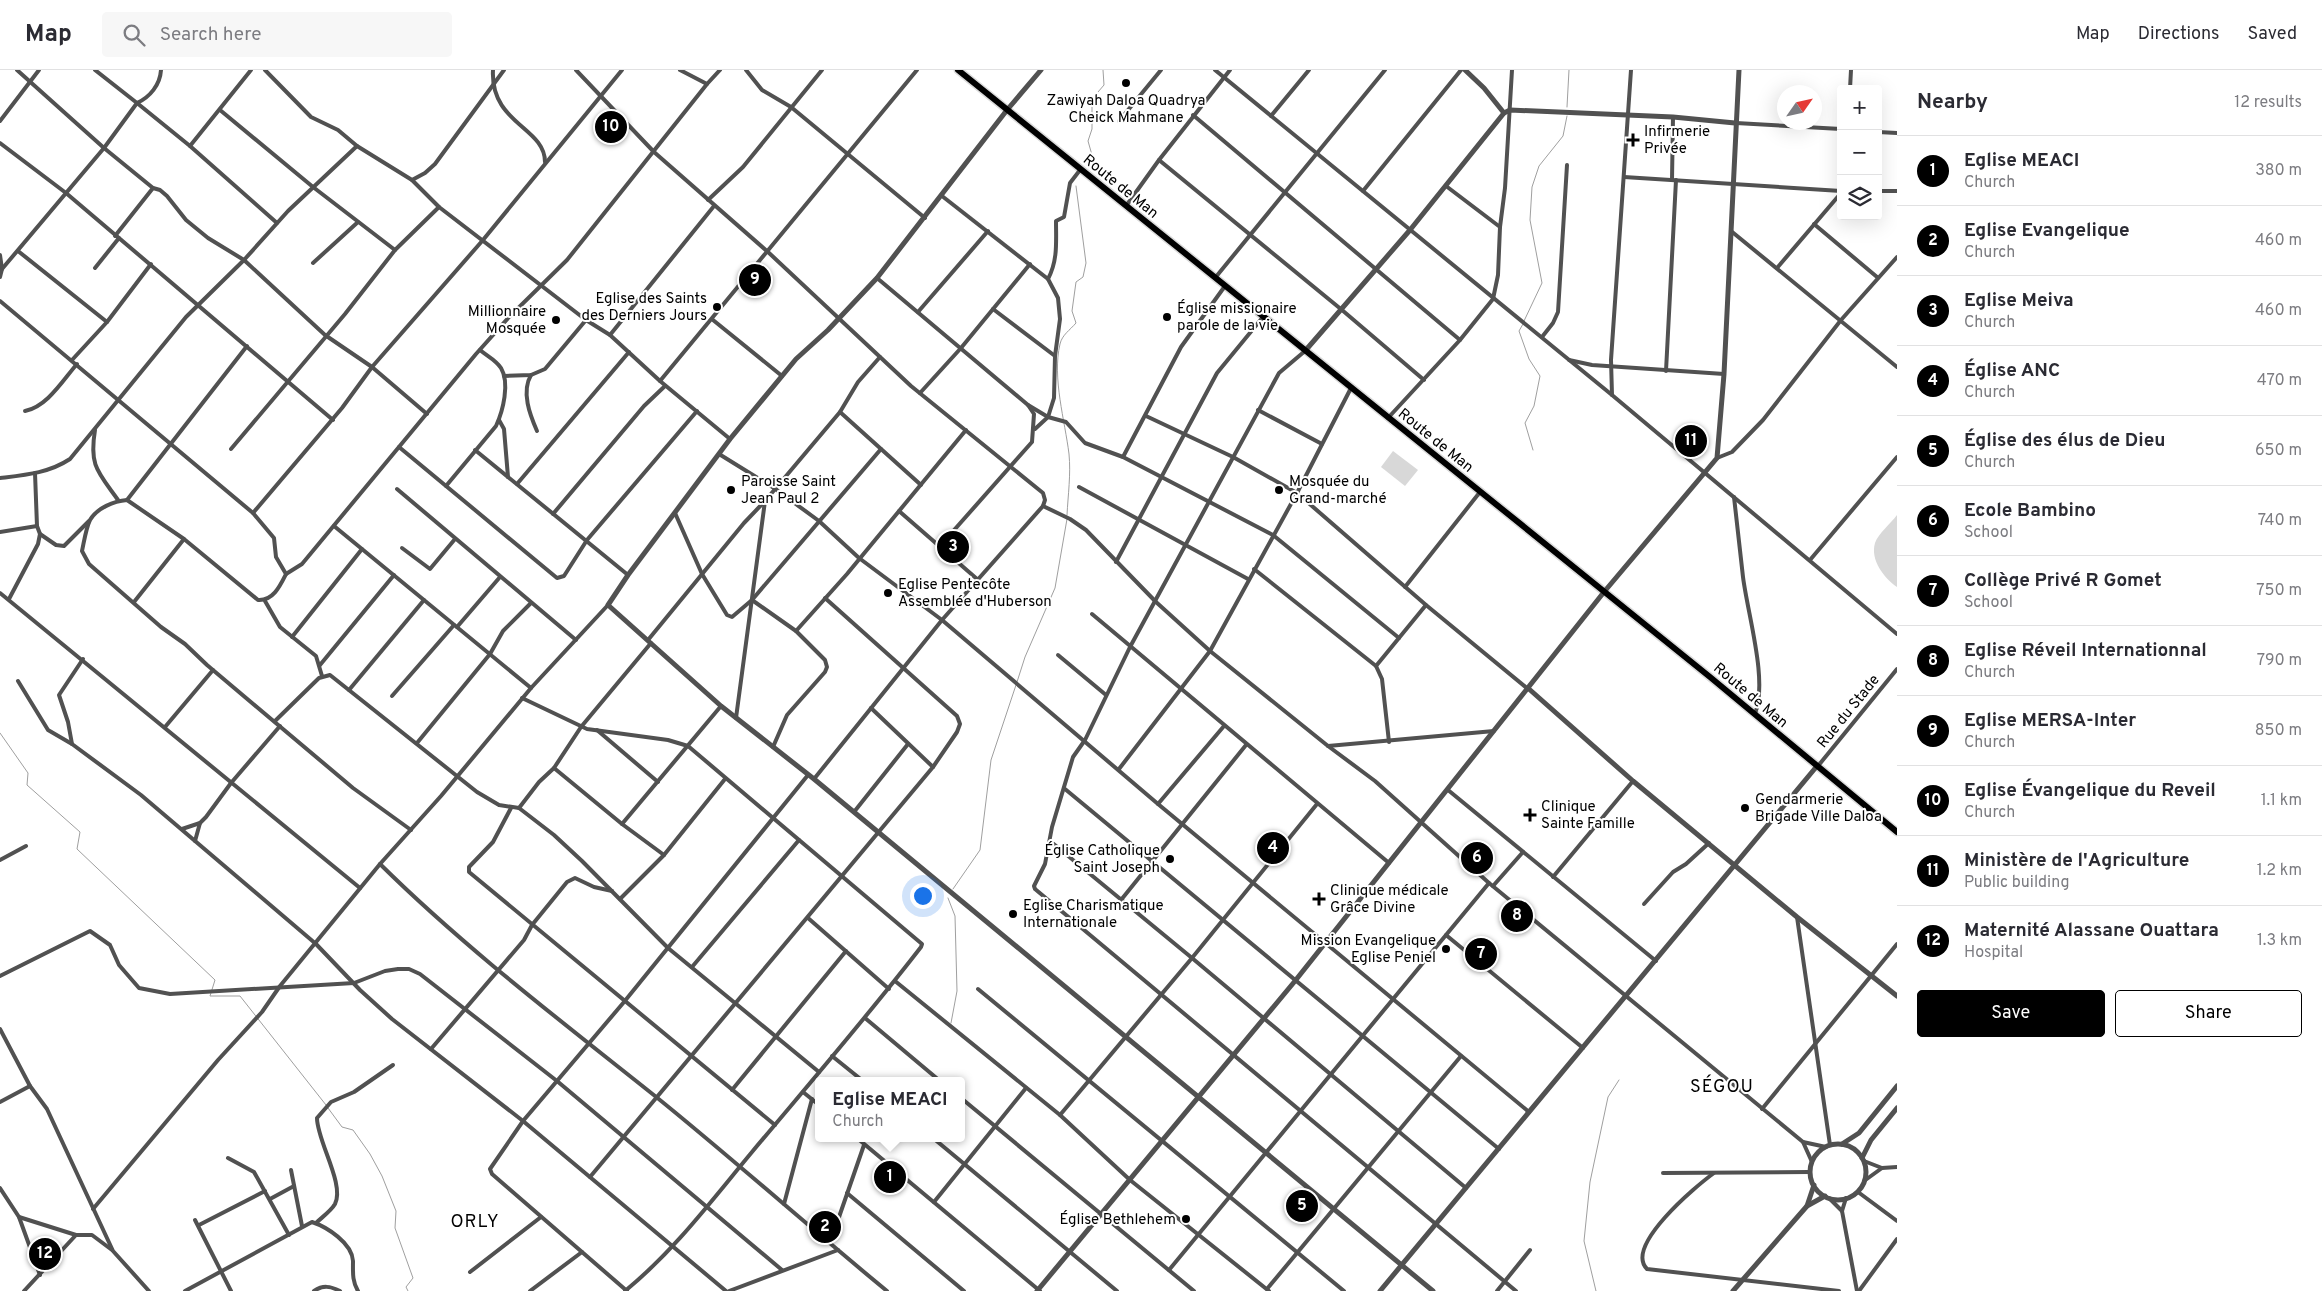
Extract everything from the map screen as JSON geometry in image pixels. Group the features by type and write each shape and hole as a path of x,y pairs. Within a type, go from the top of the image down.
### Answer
{"highway":[{"name":"Route de Man","path":"958,70 1604,592 1897,832"}],"street":[{"path":"17,70 28,82 104,148 153,188 160,190 186,220 208,238 244,260 325,335 372,367 426,414"},
{"path":"0,121 39,70"},
{"path":"95,70 190,146 277,223"},
{"path":"2,269 104,148 137,103 148,98 154,90 161,70"},
{"path":"190,146 252,70"},
{"path":"265,70 283,86 292,100 311,117 338,130 357,146 412,180 438,207 586,320 610,335 665,386 730,439"},
{"path":"493,70 492,85 506,112 544,150 546,162"},
{"path":"412,180 425,173 435,164 504,70"},
{"path":"576,70 654,152 768,252 880,357 920,393 1043,493 1045,500 1042,506 942,620 814,779"},
{"path":"253,513 333,420 372,367 483,240 622,70"},
{"path":"680,70 707,84"},
{"path":"40,534 56,545 64,546 105,507 118,500 127,500 184,539 258,600 265,601 271,597 286,574 302,564 480,350 509,317 567,260 720,70"},
{"path":"746,70 762,90 790,107 925,218"},
{"path":"708,200 743,167 822,70"},
{"path":"660,381 917,70"},
{"path":"93,1209 212,1067 262,1012 280,986 380,864 522,698 608,606 628,575 730,439 782,376 877,278 1007,110 1041,70"},
{"path":"1119,121 1161,70"},
{"path":"1214,70 1493,300 1542,337 1897,634"},
{"path":"1126,206 1193,115 1230,70"},
{"path":"1271,116 1309,70"},
{"path":"1215,278 1385,70"},
{"path":"1363,191 1463,70 1484,88 1504,113"},
{"path":"1388,418 1460,340 1493,300 1498,275 1512,70"},
{"path":"1612,395 1612,365 1632,70"},
{"path":"861,1142 1038,1291 1069,1251 1295,981 1529,689 1604,592 1706,474 1717,458 1724,374 1739,70"},
{"path":"1850,85 1851,70"},
{"path":"220,110 313,188 395,250"},
{"path":"1516,1291 1301,1111 1232,1056 1035,889 1034,886 1043,870 1073,758 1084,740 1130,647 1282,369 1305,351 1342,310 1410,230 1504,113 1510,110 1674,117 1735,123 1837,129"},
{"path":"1193,115 1460,340"},
{"path":"1666,371 1674,180 1674,117"},
{"path":"1882,132 1897,134"},
{"path":"0,144 66,193 333,420"},
{"path":"0,478 36,473 58,467 70,459 186,317 244,260 277,223 357,146"},
{"path":"1159,160 1424,380"},
{"path":"1542,337 1553,323 1558,312 1567,165"},
{"path":"1048,279 1054,268 1057,251 1056,221 1064,217 1070,183 1080,170"},
{"path":"1624,177 1837,192"},
{"path":"1446,186 1500,227"},
{"path":"95,268 153,188"},
{"path":"1882,191 1897,191"},
{"path":"942,196 1048,279 1058,298 1059,333 1055,356 1054,398 1048,417 1035,429"},
{"path":"1777,268 1837,197"},
{"path":"610,335 714,206"},
{"path":"231,449 325,335 345,314 395,250 438,207"},
{"path":"313,263 358,222"},
{"path":"1814,224 1877,278"},
{"path":"1730,230 1897,367"},
{"path":"918,312 988,231"},
{"path":"18,251 107,322"},
{"path":"0,255 2,269 0,277"},
{"path":"1717,458 1732,452 1763,420 1841,320 1897,257"},
{"path":"72,360 107,322 151,264"},
{"path":"920,393 961,348 1030,264"},
{"path":"877,278 1028,406 1048,417 1066,422 1083,442 1124,458 1273,535 1399,638"},
{"path":"1124,458 1182,347 1225,286"},
{"path":"0,301 253,513 274,538 276,557 286,574"},
{"path":"993,309 1055,356"},
{"path":"1116,562 1217,374 1263,317"},
{"path":"504,376 531,375 548,366 586,320"},
{"path":"712,320 782,376"},
{"path":"127,500 247,346"},
{"path":"446,486 499,420 503,401 504,376 495,361 480,350"},
{"path":"517,484 629,352"},
{"path":"520,808 539,782 554,768 581,727 702,574 840,412 858,382 880,357"},
{"path":"1567,359 1592,365 1724,374"},
{"path":"25,411 38,406 56,389 77,364"},
{"path":"531,375 528,384 529,411 537,431"},
{"path":"553,514 644,406 665,386"},
{"path":"1119,769 1210,651 1297,493 1351,388"},
{"path":"940,546 1032,442 1035,429 1034,414 1028,406"},
{"path":"1258,410 1322,444"},
{"path":"399,447 557,578 564,576 587,540 697,412"},
{"path":"840,412 922,485"},
{"path":"1146,416 1184,436 1233,457 1297,493 1426,605 1529,689 1633,781 1797,917 1897,996"},
{"path":"499,420 504,429 508,477"},
{"path":"95,430 93,460 97,470 118,500"},
{"path":"796,631 922,485 966,430"},
{"path":"674,513 702,574 729,617 752,600 881,448"},
{"path":"476,450 628,575"},
{"path":"719,454 774,488 819,521 859,558 942,620 1183,825 1529,1112"},
{"path":"1810,560 1897,457"},
{"path":"9,599 38,544 40,534 37,526 36,473"},
{"path":"1079,487 1188,544 1248,579"},
{"path":"397,489 576,640"},
{"path":"1405,587 1480,492"},
{"path":"1734,497 1743,577 1759,675 1760,701 1755,715"},
{"path":"736,718 738,688 765,501"},
{"path":"1042,506 1070,519 1086,530 1156,602 1210,651 1328,746 1360,769 1489,883 1803,1142 1812,1162"},
{"path":"899,511 977,579"},
{"path":"90,520 82,551 83,557 96,572 134,602 161,627 185,644 213,670 353,788 411,830"},
{"path":"0,532 37,526"},
{"path":"334,526 531,688"},
{"path":"134,602 184,539"},
{"path":"402,548 430,569 433,568 455,539"},
{"path":"292,637 362,549"},
{"path":"1254,569 1376,666 1382,679 1389,742"},
{"path":"320,665 394,575"},
{"path":"392,696 500,577"},
{"path":"0,593 83,659 360,888"},
{"path":"590,1176 734,1002 843,876 932,767 957,732 960,724 958,716 824,598"},
{"path":"349,690 424,600"},
{"path":"752,600 796,631 825,660 827,667 825,672 787,715 773,747"},
{"path":"265,601 280,627 310,650 320,665 322,676"},
{"path":"416,743 490,654 504,632 531,602"},
{"path":"1376,666 1426,605"},
{"path":"608,606 721,706 814,779 1432,1291"},
{"path":"1092,614 1181,691 1389,863"},
{"path":"1058,655 1106,695"},
{"path":"72,744 68,722 59,695 83,659"},
{"name":"Rue du Stade","path":"1817,766 1897,669"},
{"path":"165,727 213,670"},
{"path":"275,722 322,676 330,675 488,800 511,808 520,808 582,861 668,948 819,1072"},
{"path":"18,681 48,730 72,744 141,795 316,944 392,1019 523,1121 727,1291 838,1250"},
{"path":"522,698 581,727 668,740 688,746 725,779 773,818 843,876 922,944 889,989 708,1207 672,1247 626,1291 492,1174 490,1168 523,1121 624,1002 668,948 773,818 808,775"},
{"path":"622,824 721,706"},
{"path":"871,708 932,767"},
{"path":"195,841 200,823 280,726"},
{"path":"1158,804 1224,726"},
{"path":"597,730 658,782"},
{"path":"1328,746 1389,742 1494,731"},
{"path":"854,812 908,744"},
{"path":"1121,900 1246,745"},
{"path":"1380,1291 1817,766"},
{"path":"554,768 622,824 664,855"},
{"path":"620,899 664,855 725,779"},
{"path":"1554,877 1633,781"},
{"path":"1065,789 1499,1149"},
{"path":"1448,790 1656,961"},
{"path":"1060,1115 1254,883 1317,804"},
{"path":"511,808 493,842 468,870 475,878 774,1126"},
{"path":"182,830 200,823"},
{"path":"692,967 799,840"},
{"path":"1050,841 1332,1074 1466,1188"},
{"path":"1644,904 1673,872 1686,864 1709,843"},
{"path":"0,860 26,846"},
{"path":"1493,886 1523,852"},
{"path":"380,864 435,917 655,1096 887,1291"},
{"path":"431,1049 524,940 532,925 571,879 575,878 594,887 612,891"},
{"path":"1169,1270 1489,883"},
{"path":"1797,917 1816,1044 1828,1146"},
{"path":"808,918 889,989"},
{"path":"0,976 90,931 110,945 119,965 139,988 170,994 354,983 384,971 409,969 420,974 465,1008 557,1081 782,1270"},
{"path":"1446,935 1583,1048"},
{"path":"1762,1109 1897,944"},
{"path":"732,1090 846,952"},
{"path":"895,981 1060,1115 1130,1180 1267,1290 1398,1130 1462,1056"},
{"path":"978,989 1091,1080 1344,1291"},
{"path":"864,1018 935,1077"},
{"path":"0,1029 30,1086 47,1109 113,1251"},
{"path":"832,1056 858,1077"},
{"path":"316,1223 334,1205 336,1187 334,1174 328,1162 317,1118 331,1102 354,1092 393,1065"},
{"path":"0,1102 30,1086"},
{"path":"1803,1142 1828,1146 1842,1144 1859,1133 1897,1086"},
{"path":"934,1202 1026,1088"},
{"path":"803,1092 815,1102"},
{"path":"784,1204 812,1100"},
{"path":"965,1101 1194,1291"},
{"path":"1863,1160 1870,1140 1897,1108"},
{"path":"938,1142 1117,1291"},
{"path":"1807,1206 1827,1197 1846,1198 1858,1192 1866,1172 1863,1160 1857,1152 1842,1144"},
{"path":"830,1243 864,1145"},
{"path":"1828,1146 1818,1153 1812,1162 1810,1172 1814,1185 1842,1211"},
{"path":"228,1158 254,1172 289,1235"},
{"path":"1863,1160 1882,1168 1897,1167"},
{"path":"1864,1181 1882,1168"},
{"path":"291,1170 302,1226"},
{"path":"1663,1173 1810,1172"},
{"path":"1714,1173 1689,1194 1651,1234 1644,1245 1642,1260 1644,1265 1652,1271 1839,1291"},
{"path":"1734,1291 1807,1206 1814,1185"},
{"path":"270,1199 294,1186"},
{"path":"0,1188 19,1217 40,1275"},
{"path":"199,1225 265,1191"},
{"path":"1858,1192 1897,1221"},
{"path":"847,1193 964,1291"},
{"path":"1846,1198 1842,1211 1858,1291"},
{"path":"19,1217 76,1235 92,1235 113,1251 149,1291"},
{"path":"470,1272 541,1217"},
{"path":"195,1220 231,1291"},
{"path":"186,1291 302,1226 316,1223 338,1237 348,1249 353,1259 354,1284 358,1291"},
{"path":"24,1291 76,1235"},
{"path":"1858,1291 1897,1239"},
{"path":"1497,1291 1530,1250"},
{"path":"530,1291 582,1252"},
{"path":"314,1291 320,1287 333,1288 340,1291"}],"shaded area":[{"path":"1393,451 1418,470 1405,486 1381,467"},
{"path":"1897,515 1897,587 1887,579 1879,568 1874,556 1874,549 1879,536"}],"waterway":[{"path":"1092,155 1088,141 1092,129 1092,99 1104,85 1103,70"},
{"path":"1567,107 1569,70"},
{"path":"1524,321 1542,283 1530,220 1532,187 1539,166 1563,136 1567,116"},
{"path":"1067,515 1070,462 1057,371 1061,341 1064,335 1076,323 1072,311 1076,282 1083,277 1086,263 1076,186"},
{"path":"1523,324 1519,331 1529,359 1540,376 1534,406 1525,423 1533,450"},
{"path":"1017,682 1025,657 1055,588 1067,519"},
{"path":"953,889 980,850 991,760 1016,685"},
{"path":"0,733 28,773 27,785 80,832 77,849 215,980 210,996 240,996 326,1105"},
{"path":"948,898 955,916 957,991 951,1023"},
{"path":"1596,1291 1584,1241 1590,1182 1608,1097 1619,1080"},
{"path":"328,1108 342,1127 353,1130 370,1154 382,1176 396,1211 395,1228 413,1278 406,1287 408,1291"}],"place":[{"name":"Zawiyah Daloa Quadrya Cheick Mahmane","path":"1126,83"},
{"name":"Eglise Évangelique du Reveil","path":"611,127"},
{"name":"Infirmerie Privée","path":"1633,140"},
{"name":"Eglise MERSA-Inter","path":"755,280"},
{"name":"Eglise des Saints des Derniers Jours","path":"717,307"},
{"name":"Église missionaire parole de la vie","path":"1167,317"},
{"name":"Millionnaire Mosquée","path":"556,320"},
{"name":"Ministère de l'Agriculture","path":"1691,441"},
{"name":"Paroisse Saint Jean Paul 2","path":"731,490"},
{"name":"Mosquée du Grand-marché","path":"1279,490"},
{"name":"Eglise Meiva","path":"953,547"},
{"name":"Eglise Pentecôte Assemblée d'Huberson","path":"888,593"},
{"name":"Gendarmerie Brigade Ville Daloa","path":"1745,808"},
{"name":"Clinique Sainte Famille","path":"1530,815"},
{"name":"Église ANC","path":"1273,848"},
{"name":"Ecole Bambino","path":"1477,858"},
{"name":"Église Catholique Saint Joseph","path":"1170,859"},
{"name":"Clinique médicale Grâce Divine","path":"1319,899"},
{"name":"Eglise Charismatique Internationale","path":"1013,914"},
{"name":"Eglise Réveil Internationnal","path":"1517,916"},
{"name":"Mission Evangelique Eglise Peniel","path":"1446,949"},
{"name":"Collège Privé R Gomet","path":"1481,954"},
{"name":"Eglise MEACI","path":"890,1177"},
{"name":"Église des élus de Dieu","path":"1302,1206"},
{"name":"Église Bethlehem","path":"1186,1219"},
{"name":"Eglise Evangelique","path":"825,1227"},
{"name":"Maternité Alassane Ouattara","path":"45,1254"}],"district":[{"name":"SÉGOU","path":"1722,1086"},
{"name":"ORLY","path":"475,1221"}]}
